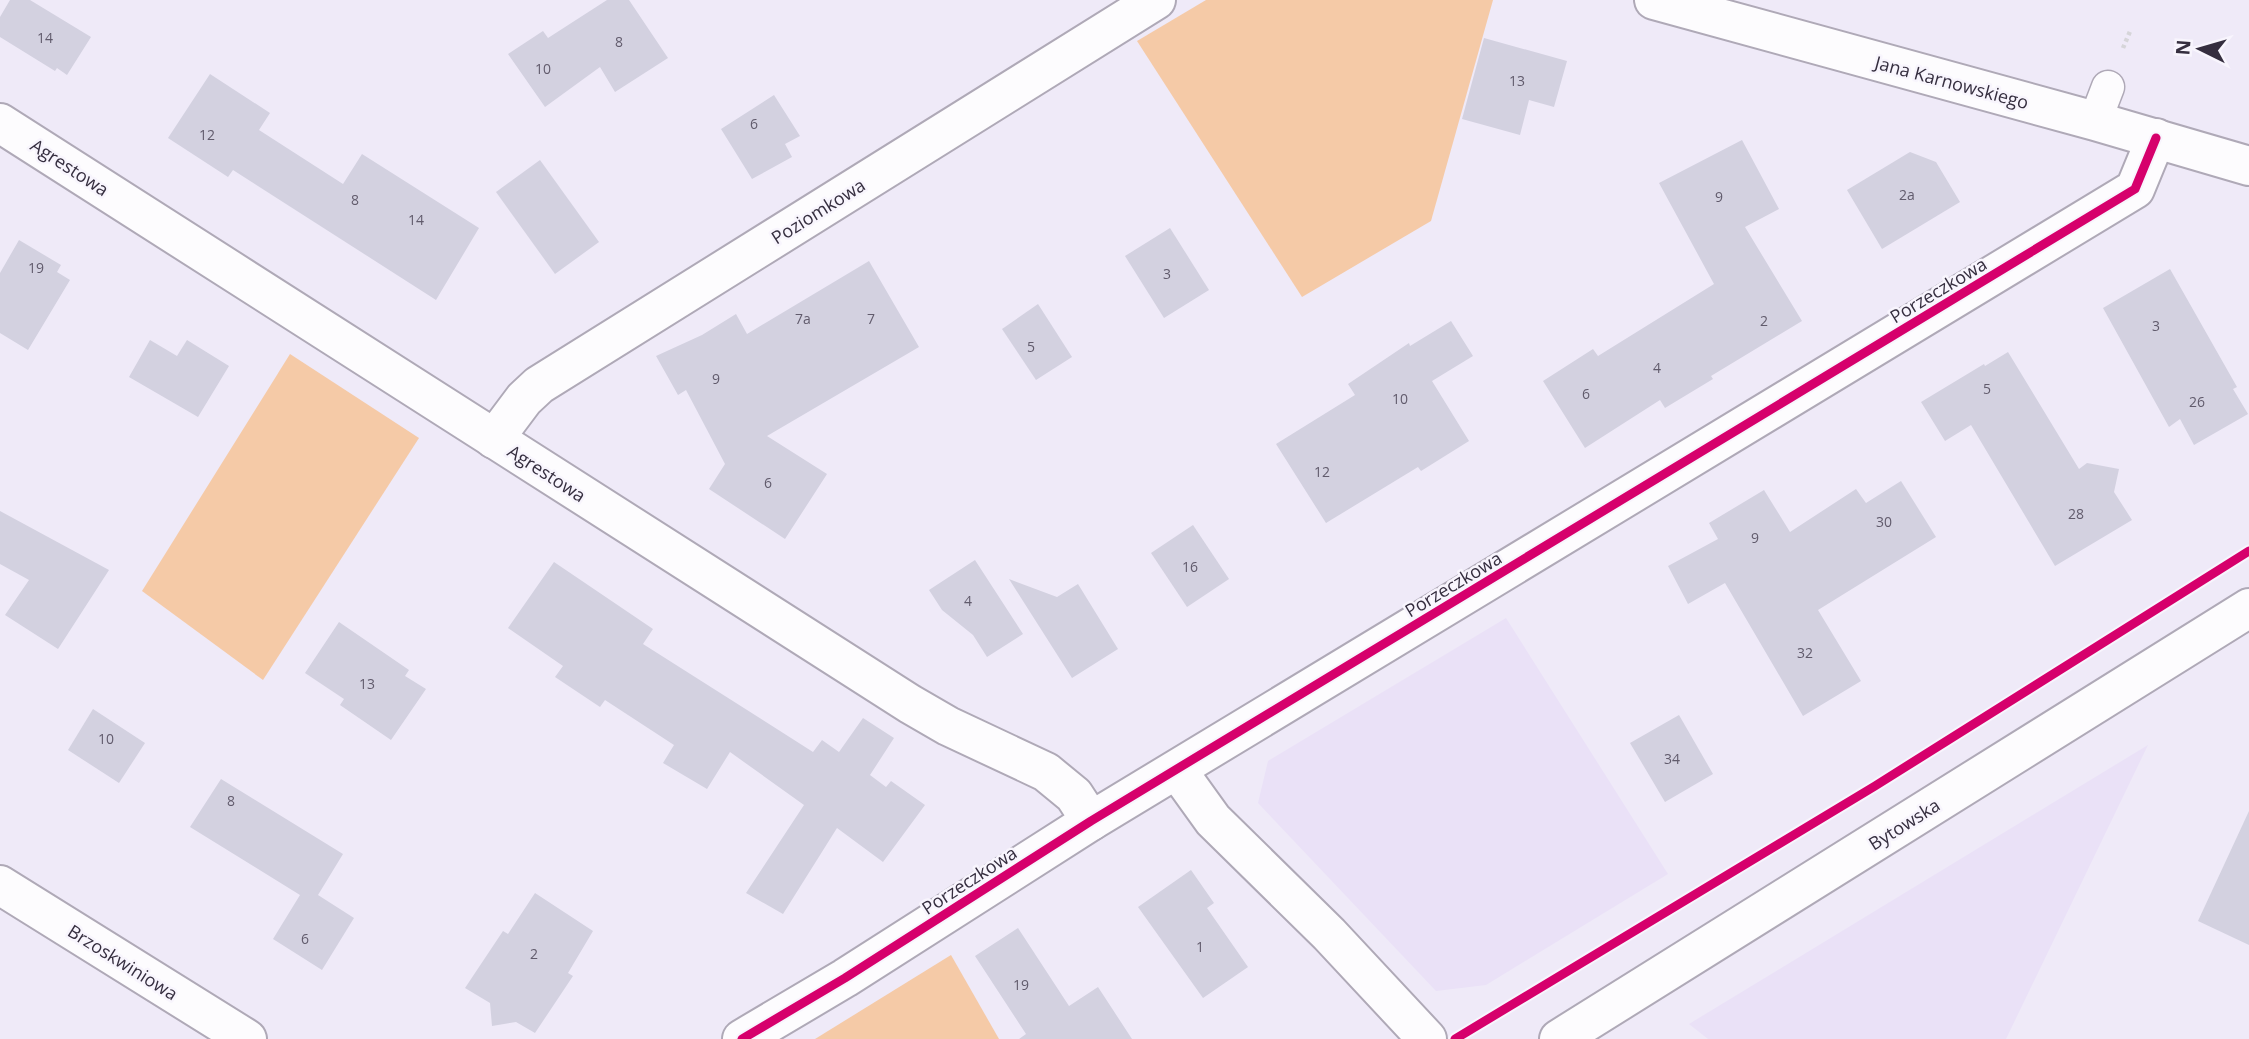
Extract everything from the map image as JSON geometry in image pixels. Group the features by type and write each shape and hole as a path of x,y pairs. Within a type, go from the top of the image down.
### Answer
{"street":[{"name":"Poziomkowa","path":"494,439 524,399 539,385 1156,0"},
{"name":"Jana Karnowskiego","path":"1654,0 2101,104 2156,138 2249,166"},
{"name":"Agrestowa","path":"0,122 909,704 947,726 1045,772 1074,794 1091,821"},
{"name":"Porzeczkowa","path":"742,1039 845,978 1091,821 2135,189 2156,138"},
{"name":"Bytowska","path":"1559,1039 2249,608"},
{"path":"1177,770 1213,820 1329,934 1427,1039"},
{"name":"Brzoskwiniowa","path":"0,885 247,1039"}],"shaded area":[{"path":"1206,0 1493,0 1431,221 1302,297 1137,41"},
{"path":"290,354 419,438 263,680 142,591"},
{"path":"1506,618 1668,874 1486,985 1436,991 1258,803 1268,761"},
{"path":"2148,745 2006,1039 1708,1039 1689,1024"},
{"path":"951,955 999,1039 815,1039"}],"building":[{"path":"10,0 30,0 91,37 67,75 57,68 55,71 0,37 0,17"},
{"path":"607,0 629,0 668,58 615,92 600,67 545,107 508,54 543,31 548,38"},
{"path":"1484,38 1567,61 1554,107 1529,100 1520,135 1462,119"},
{"path":"210,74 270,113 259,130 343,184 362,154 479,228 436,300 233,170 228,177 168,138"},
{"path":"774,95 800,136 785,144 792,157 752,179 721,129"},
{"path":"1742,140 1779,209 1745,227 1802,321 1711,376 1713,379 1665,408 1660,400 1585,448 1543,381 1593,349 1598,356 1714,284 1659,183"},
{"path":"1910,152 1936,162 1960,202 1882,249 1847,190"},
{"path":"540,160 599,242 555,274 496,192"},
{"path":"1170,228 1209,290 1164,318 1125,256"},
{"path":"19,240 61,265 57,272 70,280 28,350 0,333 0,273"},
{"path":"869,261 919,347 767,436 827,474 785,539 709,489 725,464 686,390 678,395 656,356 702,335 736,314 747,334"},
{"path":"2170,269 2237,387 2233,389 2248,414 2194,445 2180,419 2169,427 2103,308"},
{"path":"1038,304 1072,357 1036,380 1002,329"},
{"path":"1451,321 1473,356 1432,381 1469,441 1421,471 1418,467 1326,523 1276,444 1355,395 1348,384 1409,343 1410,346"},
{"path":"150,340 177,356 187,340 229,366 198,417 129,377"},
{"path":"2008,352 2079,469 2087,463 2119,469 2114,492 2132,520 2055,566 1971,425 1945,441 1921,402"},
{"path":"1901,481 1936,537 1818,610 1861,681 1803,716 1725,583 1688,604 1668,566 1718,539 1709,523 1764,490 1790,532 1856,489 1866,503"},
{"path":"0,511 109,570 58,649 5,615 29,580 0,564"},
{"path":"1193,525 1229,579 1187,607 1151,553"},
{"path":"975,560 1023,634 987,657 973,635 942,610 929,590"},
{"path":"554,562 653,629 643,644 813,752 822,740 839,752 863,718 894,738 870,775 886,787 891,781 925,805 883,862 837,828 783,914 746,893 804,805 730,752 707,789 663,763 674,745 605,700 600,707 555,677 563,666 508,628"},
{"path":"1009,579 1057,597 1078,584 1118,649 1072,678"},
{"path":"339,622 409,670 405,676 426,689 391,740 340,705 344,699 305,673"},
{"path":"93,709 145,743 119,783 68,750"},
{"path":"1679,715 1713,774 1665,802 1630,743"},
{"path":"221,779 343,854 318,895 354,918 322,970 273,939 300,895 190,827"},
{"path":"2249,811 2249,945 2198,921"},
{"path":"1191,870 1214,903 1207,908 1248,967 1203,998 1138,907"},
{"path":"535,893 593,931 568,973 573,976 535,1033 516,1022 492,1026 490,1003 465,988 503,931 508,934"},
{"path":"1018,928 1069,1006 1098,987 1132,1039 1019,1039 1026,1034 975,956"}],"cycle path":[{"path":"742,1039 845,978 1091,821 2135,189 2156,138"},
{"path":"1455,1039 1875,786 2249,551"}]}
